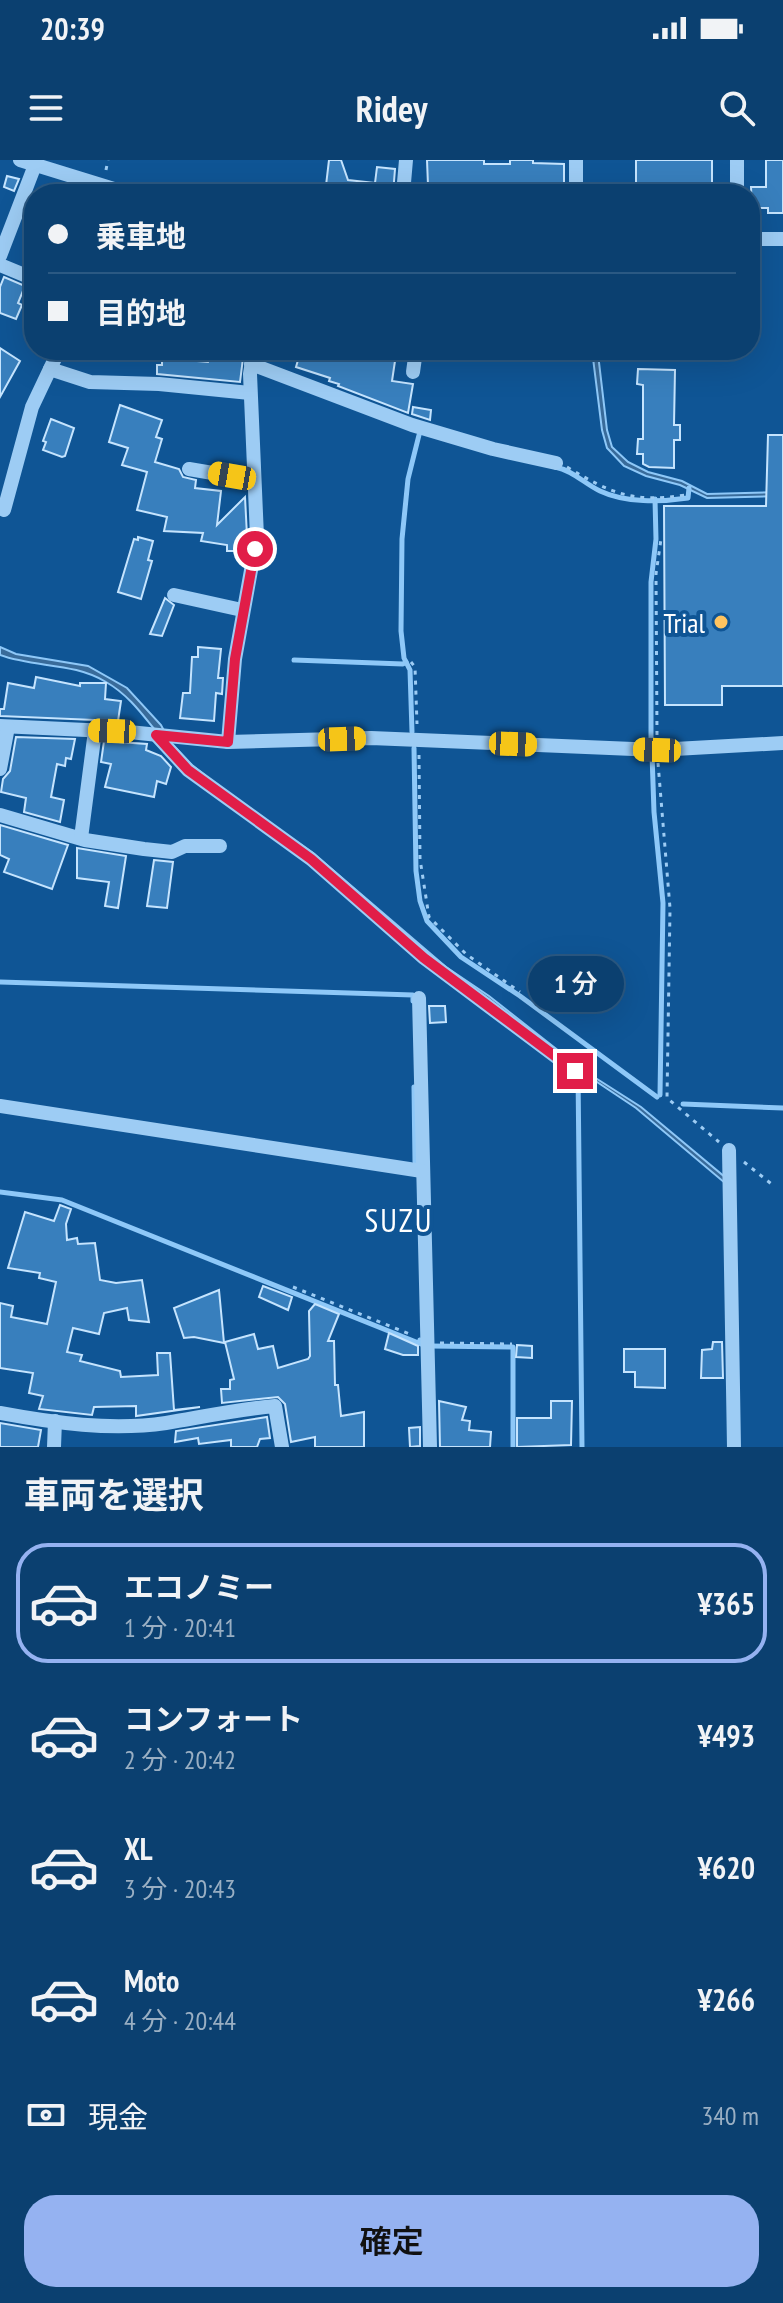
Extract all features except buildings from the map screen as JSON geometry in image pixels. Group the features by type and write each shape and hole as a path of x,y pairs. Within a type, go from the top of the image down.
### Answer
{"street":[{"path":"404,184 406,160"},
{"path":"576,160 576,184"},
{"path":"737,160 737,184"},
{"path":"0,256 27,163 97,184"},
{"path":"760,239 783,239"},
{"path":"0,265 24,275"},
{"path":"3,507 32,407 54,360"},
{"path":"228,742 235,659 257,537 250,393 253,360"},
{"path":"260,360 412,425 493,449 556,463"},
{"path":"413,372 415,360"},
{"path":"50,369 90,382 159,384 250,393"},
{"path":"189,469 254,480"},
{"path":"174,595 242,610"},
{"path":"0,769 4,726 228,742 371,738 657,750 783,743"},
{"path":"81,838 95,731"},
{"path":"156,735 188,770 311,859 424,958 575,1071"},
{"path":"0,815 81,838 172,852 185,846 220,846"},
{"path":"419,998 430,1447"},
{"path":"0,1106 422,1171"},
{"path":"729,1150 734,1447"},
{"path":"0,1413 82,1424 163,1423 275,1406 282,1447"},
{"path":"54,1447 55,1421"}],"path":[{"path":"556,463 617,494 657,497 686,495"},
{"path":"661,539 656,574 657,750 670,908 667,1098 774,1186"},
{"path":"411,662 415,667 420,859 429,917 466,954 520,992"},
{"path":"293,1287 427,1342 512,1344"}],"water":[{"path":"593,360 599,360 612,447 628,462 648,472 682,481 707,494 783,492 783,496 707,498 680,485 646,476 624,466 607,448"},
{"path":"0,647 16,654 88,666 127,688 192,765 236,800 313,853 446,967 489,996 583,1070 641,1107 726,1178 725,1183 636,1108 567,1062 434,962 311,856 222,795 174,752 117,689 80,671 0,655"}],"waterway":[{"path":"412,732 410,670 404,658 401,631 402,539 408,479 419,435"},
{"path":"555,467 600,491 632,500 688,498 689,488"},
{"path":"651,743 651,582 656,539 655,499"},
{"path":"294,660 406,662"},
{"path":"414,748 416,871 420,901 427,921 461,957 520,996 657,1097"},
{"path":"652,754 663,903 660,1095"},
{"path":"0,982 413,995 413,1001"},
{"path":"578,1072 582,1447"},
{"path":"414,1087 415,1162"},
{"path":"683,1104 783,1108"},
{"path":"0,1192 62,1200 421,1344 420,1340"},
{"path":"430,1346 513,1347 513,1447"}],"place":[{"name":"Trial","path":"721,622"}],"district":[{"name":"SUZU","path":"399,1220"}],"route":[{"path":"255,549 241,616 228,742 156,735 188,770 272,834 311,859 424,958 575,1071"}]}
